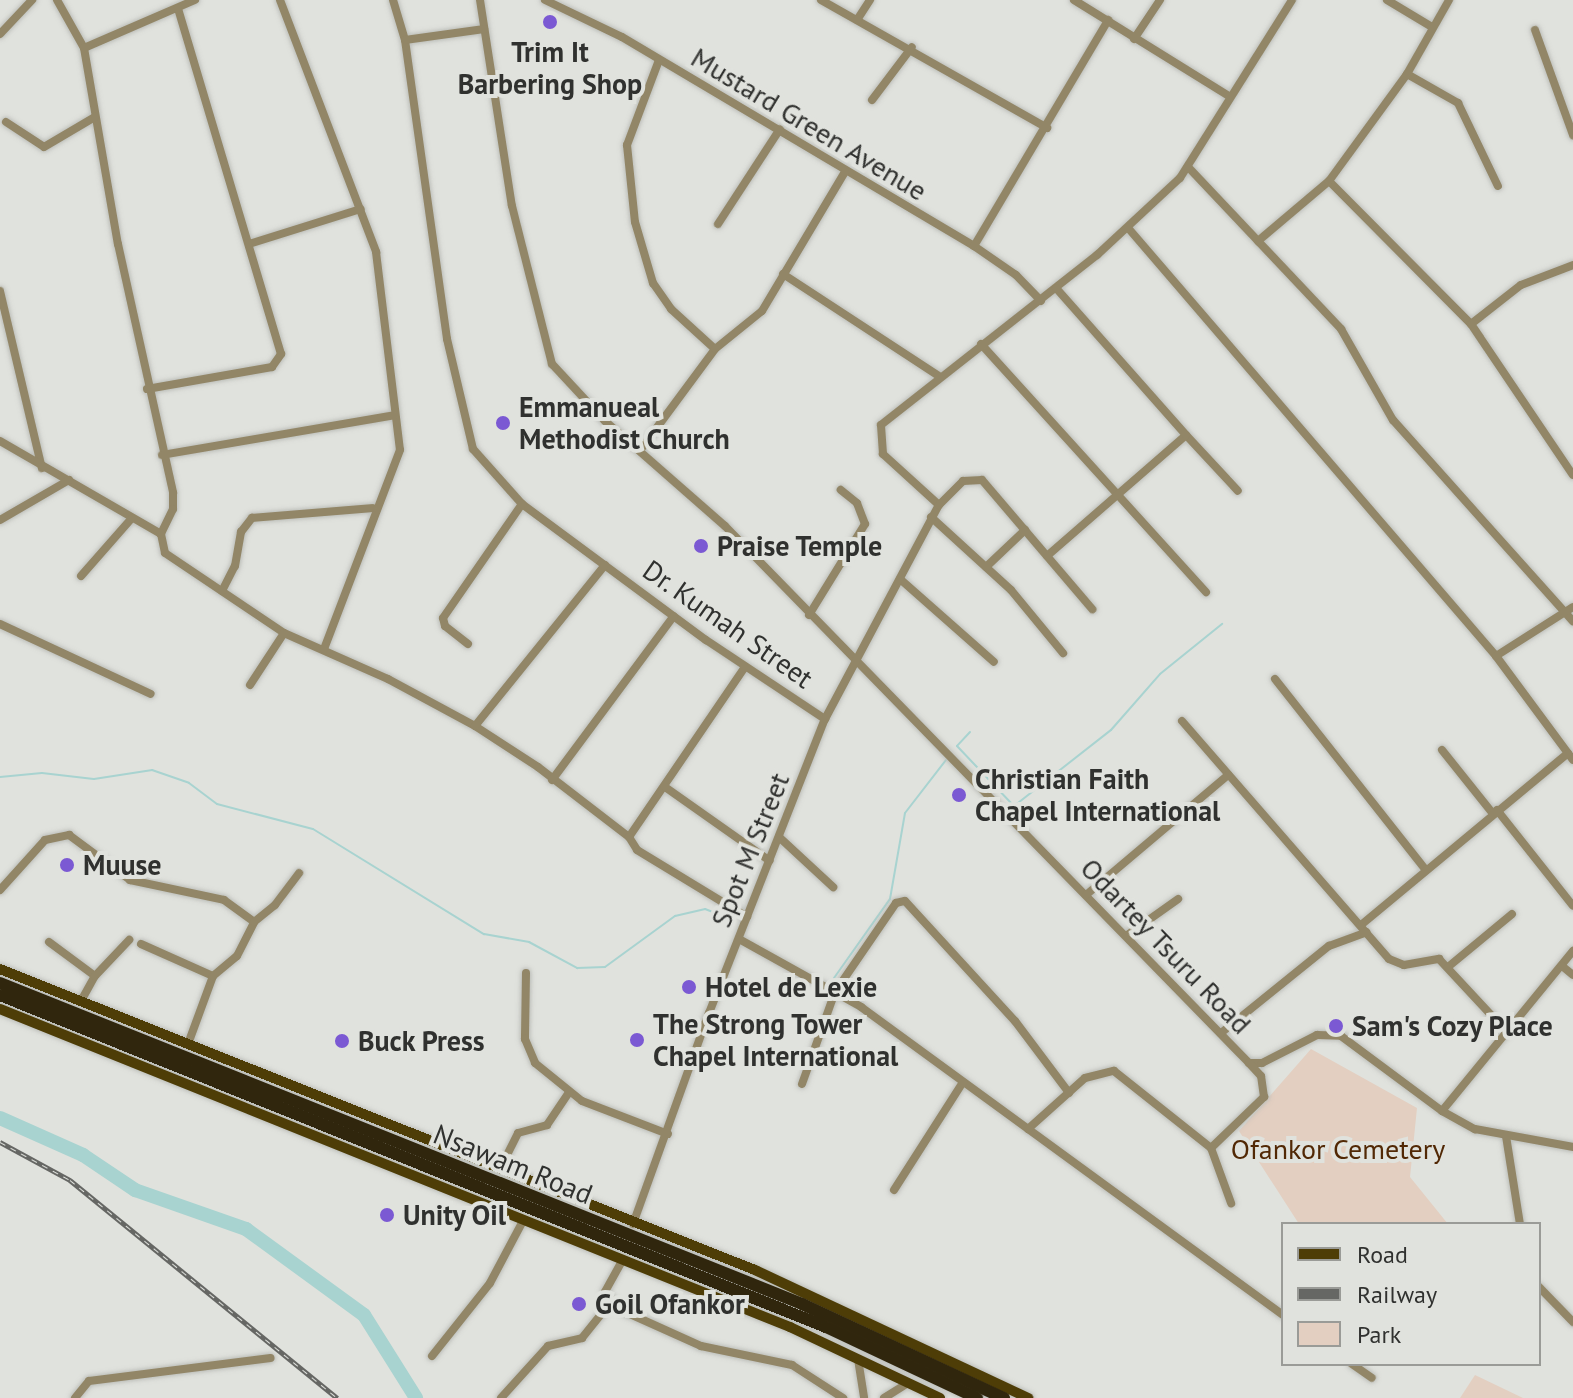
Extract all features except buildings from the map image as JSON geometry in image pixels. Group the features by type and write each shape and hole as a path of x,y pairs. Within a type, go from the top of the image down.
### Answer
{"highway":[{"name":"Nsawam Road","path":"0,983 802,1304 1004,1398"},
{"name":"Nsawam Road","path":"0,995 826,1327 977,1398"}],"main road":[{"path":"0,969 633,1225 755,1270 1028,1398"},
{"path":"0,1009 524,1219 858,1359 940,1398"}],"street":[{"path":"0,34 32,0"},
{"path":"57,0 84,48 147,389 175,501 161,534 165,553 284,633 324,649 475,726 629,837 637,850 747,917"},
{"path":"84,48 195,0"},
{"path":"280,0 376,252 398,458 373,508 324,649"},
{"name":"Dr. Kumah Street","path":"393,0 405,40 447,339 470,440 479,457 522,504 745,667 825,719"},
{"name":"Odartey Tsuru Road","path":"480,0 512,206 548,356 581,398 641,449 749,551 1249,1063 1262,1063 1317,1035 1341,1036 1465,1125 1506,1136 1573,1147"},
{"name":"Mustard Green Avenue","path":"545,0 570,10 780,129 845,172 974,246 1041,301"},
{"path":"570,10 574,0"},
{"path":"821,0 912,47 1047,128"},
{"path":"857,20 870,0"},
{"path":"1074,0 1229,96"},
{"path":"1134,39 1160,0"},
{"path":"939,505 897,470 879,440 881,425 939,376 1041,301 1129,229 1188,167 1229,96 1292,0"},
{"path":"1387,0 1432,27"},
{"path":"1258,241 1329,181 1407,74 1449,0"},
{"path":"147,389 278,363 280,348 178,8"},
{"path":"974,246 1047,128 1108,20"},
{"path":"405,40 484,29"},
{"path":"1535,30 1573,135"},
{"path":"872,100 912,47"},
{"path":"659,60 627,145 633,208 653,283 671,309 715,349"},
{"path":"1407,74 1458,103 1498,186"},
{"path":"6,122 44,147 95,117"},
{"path":"718,224 780,129"},
{"path":"1188,167 1341,329 1393,420 1569,609 1573,621"},
{"path":"641,449 715,349 762,311 845,172"},
{"path":"1329,181 1471,324 1573,475"},
{"path":"249,244 361,209"},
{"path":"1129,229 1496,656 1571,756 1495,812 1364,928 1329,946 1221,1033"},
{"path":"1471,324 1521,285 1573,265"},
{"path":"783,274 939,376"},
{"path":"1056,288 1238,491"},
{"path":"0,291 42,468"},
{"path":"981,344 1206,592"},
{"path":"162,455 395,415"},
{"path":"1047,556 1186,435"},
{"path":"0,441 161,534"},
{"path":"0,520 69,480"},
{"name":"Spot M Street","path":"633,1225 747,917 825,719 931,517 963,481 982,480 1025,530"},
{"path":"809,615 865,524 857,503 841,490"},
{"path":"468,644 445,626 443,618 522,504"},
{"path":"222,591 235,566 241,532 252,518 373,508"},
{"path":"931,517 986,567 1063,653"},
{"path":"81,576 132,518"},
{"path":"986,567 1025,530 1092,609"},
{"path":"475,726 605,565"},
{"path":"900,579 994,662"},
{"path":"1496,656 1569,609"},
{"path":"552,780 674,616"},
{"path":"0,624 151,694"},
{"path":"250,685 284,633"},
{"path":"629,837 745,667"},
{"path":"1275,679 1426,870"},
{"path":"1182,721 1396,964 1430,958 1448,967 1504,1029"},
{"path":"1442,750 1573,906"},
{"path":"1086,895 1228,775"},
{"path":"665,787 770,861"},
{"path":"0,890 45,840 69,835 130,880 224,900 254,922"},
{"path":"779,837 833,887"},
{"path":"188,1044 213,976 237,956 254,922 275,905 299,873"},
{"path":"1126,936 1178,899"},
{"path":"802,1084 835,992 896,903 905,901 1015,1021 1069,1093"},
{"path":"1448,967 1512,914"},
{"path":"739,939 835,992 1281,1314"},
{"path":"81,1001 95,976 129,940"},
{"path":"49,942 95,976"},
{"path":"141,944 213,976"},
{"path":"1442,1111 1504,1029 1573,951"},
{"path":"1562,966 1573,975"},
{"path":"526,973 529,1051 569,1092 668,1134"},
{"path":"1211,1148 1264,1097 1261,1076 1249,1063"},
{"path":"1028,1129 1085,1078 1114,1071 1211,1148 1231,1203"},
{"path":"894,1190 963,1082"},
{"path":"500,1169 518,1133 547,1125 569,1092"},
{"path":"1506,1136 1520,1222"},
{"path":"432,1356 490,1283 524,1219"},
{"path":"622,1261 605,1289 610,1303 665,1334 701,1346 792,1365 839,1397"},
{"path":"1541,1289 1573,1322"},
{"path":"501,1398 548,1346 582,1338 610,1303"},
{"path":"75,1398 89,1381 271,1358"},
{"path":"858,1359 864,1398"},
{"path":"1355,1366 1372,1378"},
{"path":"884,1398 908,1383"}],"green space":[{"name":"Ofankor Cemetery","path":"1311,1049 1417,1108 1410,1177 1446,1222 1298,1222 1239,1131"},
{"path":"1475,1375 1523,1398 1460,1398"}],"waterway":[{"path":"970,732 957,746 1014,806 1111,730 1160,674 1222,624"},
{"path":"834,978 890,899 905,813 946,760"},
{"path":"0,777 42,773 94,779 152,770 189,783 217,804 313,829 484,934 529,942 577,968 605,967 675,916 705,909 733,920"},
{"path":"0,1118 83,1155 135,1190 246,1229 364,1315 416,1398"}],"railway":[{"path":"0,1142 70,1180 337,1398"}],"place":[{"name":"Trim It Barbering Shop","path":"550,22"},
{"name":"Emmanueal Methodist Church","path":"503,423"},
{"name":"Praise Temple","path":"701,546"},
{"name":"Christian Faith Chapel International","path":"959,795"},
{"name":"Muuse","path":"67,865"},
{"name":"Hotel de Lexie","path":"689,987"},
{"name":"Sam's Cozy Place","path":"1336,1026"},
{"name":"The Strong Tower Chapel International","path":"637,1040"},
{"name":"Buck Press","path":"342,1041"},
{"name":"Unity Oil","path":"387,1215"},
{"name":"Goil Ofankor","path":"579,1304"}]}
